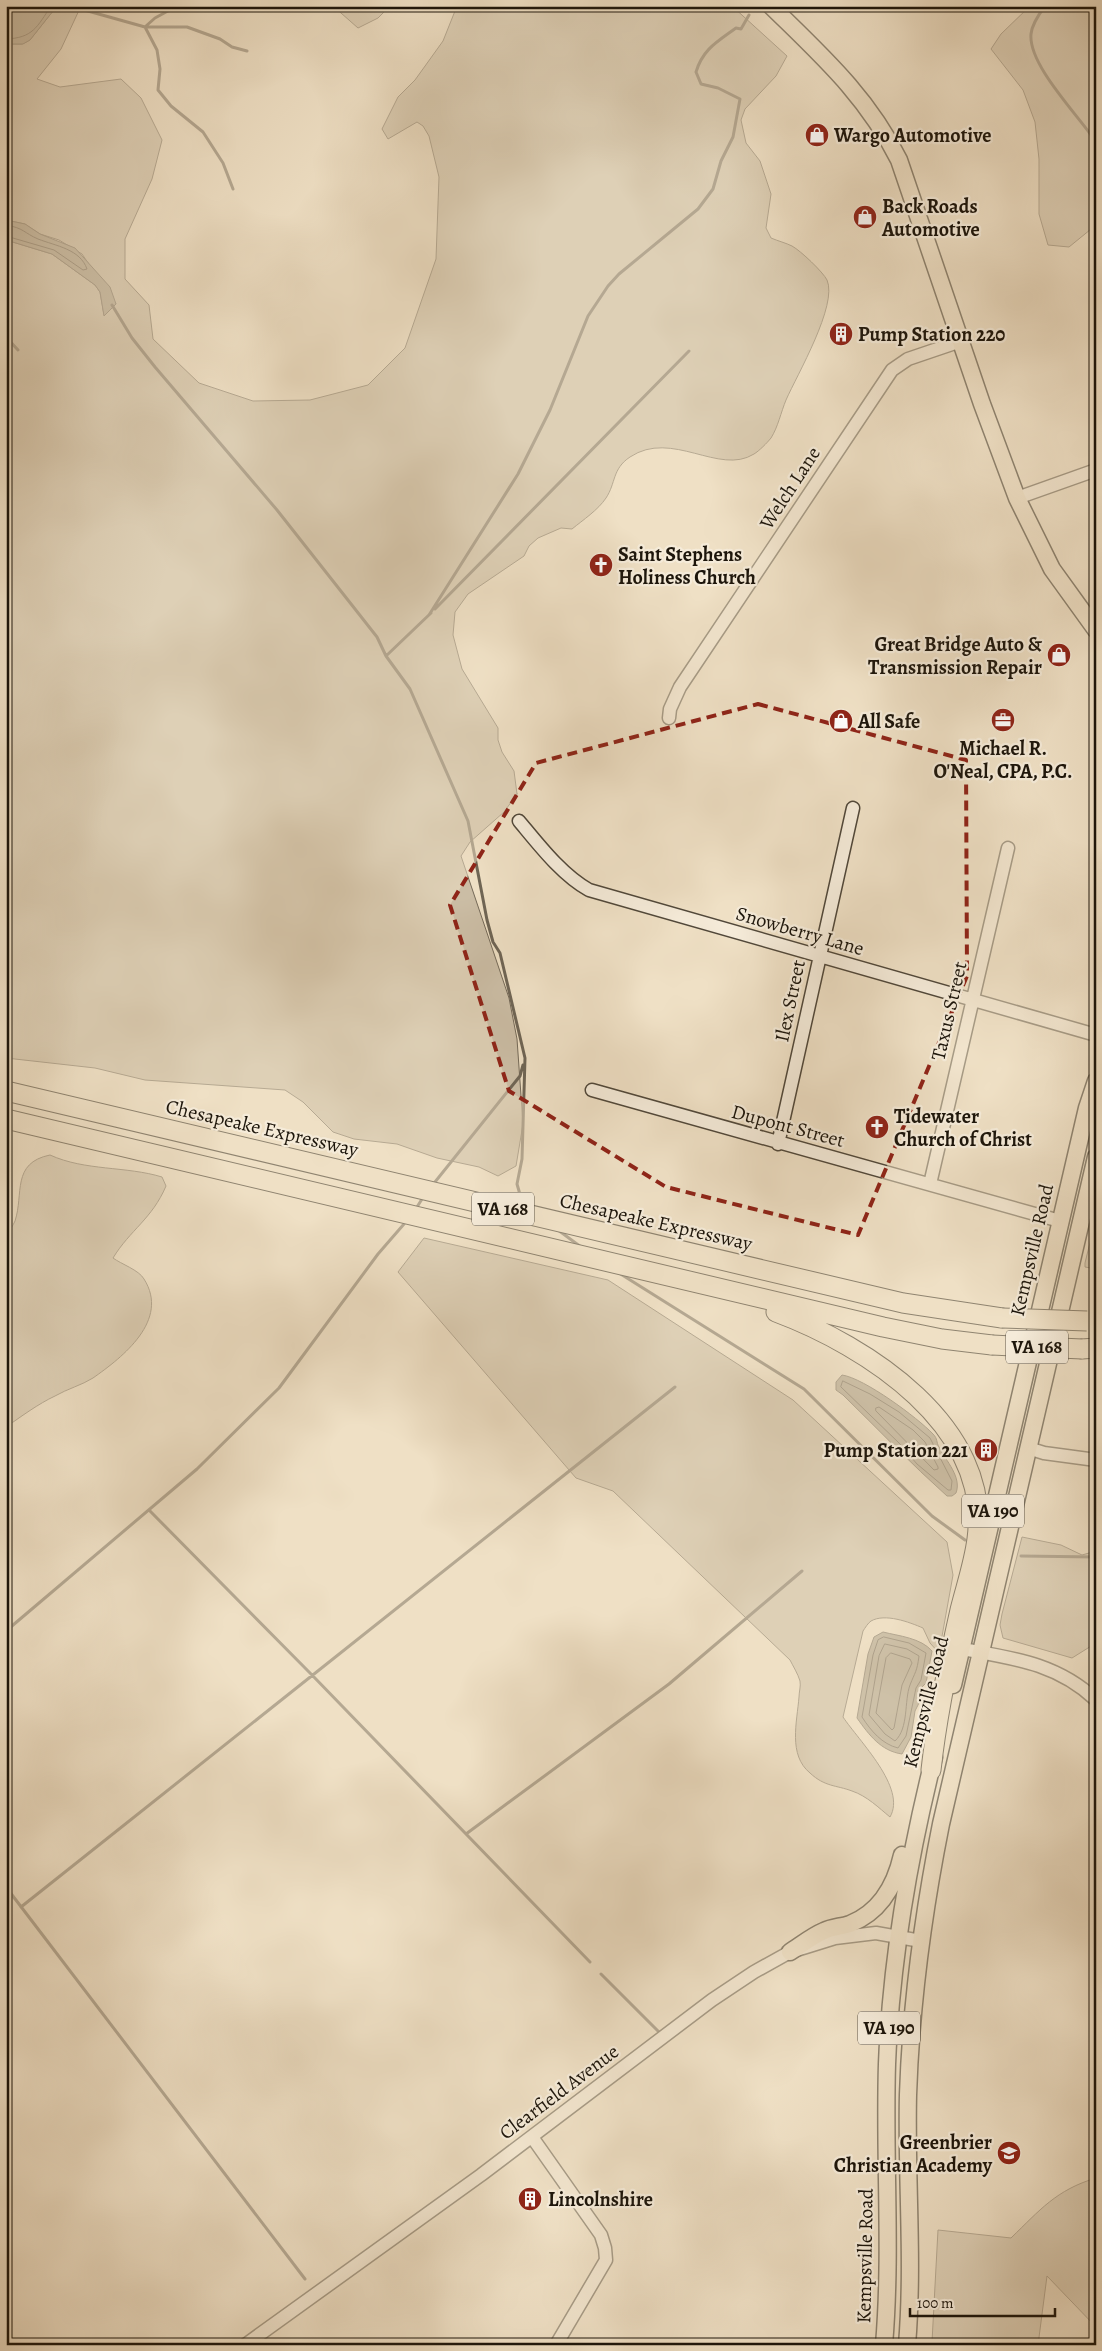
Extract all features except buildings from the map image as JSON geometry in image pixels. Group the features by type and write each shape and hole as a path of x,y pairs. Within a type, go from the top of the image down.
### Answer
{"highway":[{"name":"Chesapeake Expressway","path":"6,1091 902,1303 1002,1318 1091,1321"},
{"name":"VA 168","path":"6,1119 883,1328 992,1345 1089,1349"},
{"path":"612,1263 693,1289 756,1305 812,1328 856,1352 893,1377 924,1403 950,1434 968,1468 973,1486 977,1506 977,1539 936,1722 931,1770"}],"main road":[{"path":"772,6 855,91 887,135 899,160 1002,463 1052,569 1096,630"},
{"name":"Kempsville Road","path":"884,2345 889,2276 887,2063 891,2000 912,1855 931,1770 962,1649 1060,1221 1087,1108 1096,1081"},
{"name":"Kempsville Road","path":"907,2345 911,2259 909,2079 914,1998 921,1940 941,1824 1096,1157"},
{"path":"1026,1373 1029,1380 1029,1389 1022,1435 1023,1442 1028,1448"},
{"path":"790,1952 824,1931 860,1919 883,1900 895,1882 902,1854 924,1802"}],"street":[{"name":"Welch Lane","path":"669,718 670,709 680,687 892,370 908,359 961,341"},
{"path":"1017,498 1096,470"},
{"name":"Ilex Street","path":"778,1144 853,808"},
{"name":"Snowberry Lane","path":"519,821 564,871 578,884 589,890 1096,1034"},
{"name":"Taxus Street","path":"930,1184 971,1000 1008,848"},
{"name":"Dupont Street","path":"592,1090 778,1144 1060,1221"},
{"path":"1028,1448 1044,1453 1096,1460"},
{"path":"962,1649 1023,1660 1041,1666 1070,1681 1096,1700"},
{"name":"Clearfield Avenue","path":"246,2345 532,2137 712,2000 754,1972 790,1952 815,1943 855,1935 876,1933 921,1940"},
{"path":"532,2137 601,2235 606,2248 606,2260 556,2345"}],"highlighted area":[{"path":"758,704 966,760 967,976 858,1235 666,1187 509,1091 450,905 536,763"}],"shaded area":[{"path":"57,6 81,6 61,49 37,79 60,87 121,79 141,98 162,140 152,179 125,239 125,279 149,305 153,339 199,383 253,401 310,400 368,385 405,348 436,259 439,177 429,136 423,126 417,122 388,139 382,129 398,97 415,80 443,41 457,6 732,6 787,56 776,76 745,109 741,120 746,143 760,161 771,194 766,228 771,238 792,246 817,267 827,280 829,291 827,306 815,340 786,400 771,438 756,453 740,459 726,460 662,448 646,450 630,457 620,466 606,498 595,511 572,529 561,528 538,538 529,546 524,556 468,594 455,612 453,635 462,669 498,728 498,740 502,752 514,771 517,794 504,812 470,842 461,856 509,998 517,1039 523,1124 516,1166 498,1176 479,1167 437,1158 397,1144 354,1139 333,1132 303,1102 285,1090 145,1080 95,1068 6,1058 6,240 52,254 95,285 100,292 104,315 116,304 82,254 59,240 40,234 25,224 6,220 6,44 22,44 30,40"},
{"path":"333,6 366,6 373,8 374,6 390,6 378,18 358,28"},
{"path":"1030,6 1096,6 1096,225 1069,247 1048,245 1039,214 1039,159 1035,122 1023,90 991,49 1001,34"},
{"path":"50,1155 77,1164 134,1171 162,1177 166,1186 154,1207 113,1258 142,1276 151,1294 151,1309 147,1323 140,1336 105,1369 84,1383 30,1410 6,1427 6,1235 15,1221 24,1172 29,1165 38,1159"},
{"path":"1096,1218 1096,1269 1085,1267 1085,1263"},
{"path":"424,1238 608,1280 793,1400 947,1542 953,1575 939,1653 930,1643 923,1628 890,1618 871,1621 863,1631 843,1717 879,1765 887,1779 894,1805 890,1817 863,1796 815,1778 803,1766 796,1748 800,1683 790,1660 613,1491 576,1478 398,1272"},
{"path":"1022,1537 1061,1545 1082,1555 1096,1551 1096,1643 1072,1658 1003,1638 1000,1625 1002,1614"},
{"path":"1096,2178 1096,2327 1047,2276 1038,2345 971,2345 932,2342 938,2230 1011,2238 1049,2202 1070,2188"}],"water":[{"path":"6,6 57,6 30,40 23,44 6,44"},
{"path":"6,220 25,224 40,234 75,248 110,287 116,304 104,316 100,292 95,285 52,254 6,240"},
{"path":"842,1375 877,1391 916,1418 936,1437 939,1447 955,1475 957,1481 956,1493 952,1496 947,1496 836,1390 836,1382"},
{"path":"883,1632 916,1640 932,1651 926,1683 920,1689 920,1701 915,1711 911,1737 902,1754 882,1746 871,1736 857,1718 868,1654 874,1637"}],"waterway":[{"path":"70,6 145,27 187,27 220,39 232,47 247,51"},
{"path":"146,26 155,18 177,6"},
{"path":"1045,6 1033,27 1031,34 1032,46 1046,75 1096,142"},
{"path":"429,615 518,474 550,410 588,316 608,286 619,274 698,209 713,189 721,161 733,137 740,99 718,88 701,84 696,72 707,52 736,28 741,29 749,15"},
{"path":"145,27 157,50 160,69 158,90 171,106 203,132 223,163 233,189"},
{"path":"112,305 132,338 155,367 277,510 377,637 386,656 410,689 468,821 487,920 493,942 500,953 525,1058 522,1159 517,1184 521,1198 529,1207"},
{"path":"6,337 18,350"},
{"path":"435,609 689,351"},
{"path":"386,656 431,613"},
{"path":"435,1182 520,1076 523,1065"},
{"path":"417,1207 422,1199"},
{"path":"6,1631 197,1469 279,1388 378,1254 404,1224"},
{"path":"558,1230 581,1247"},
{"path":"619,1273 804,1389 932,1516 965,1540"},
{"path":"21,1907 675,1387"},
{"path":"149,1510 590,1962"},
{"path":"1021,1556 1096,1557"},
{"path":"466,1834 669,1684 802,1571"},
{"path":"6,1887 305,2279"},
{"path":"601,1974 660,2033"}],"place":[{"name":"Wargo Automotive","path":"817,135"},
{"name":"Back Roads Automotive","path":"865,217"},
{"name":"Pump Station 220","path":"841,334"},
{"name":"Saint Stephens Holiness Church","path":"601,565"},
{"name":"Great Bridge Auto & Transmission Repair","path":"1059,655"},
{"name":"Michael R. O'Neal, CPA, P.C.","path":"1003,720"},
{"name":"All Safe","path":"841,721"},
{"name":"Tidewater Church of Christ","path":"877,1127"},
{"name":"Pump Station 221","path":"986,1450"},
{"name":"Greenbrier Christian Academy","path":"1009,2153"},
{"name":"Lincolnshire","path":"530,2199"}]}
